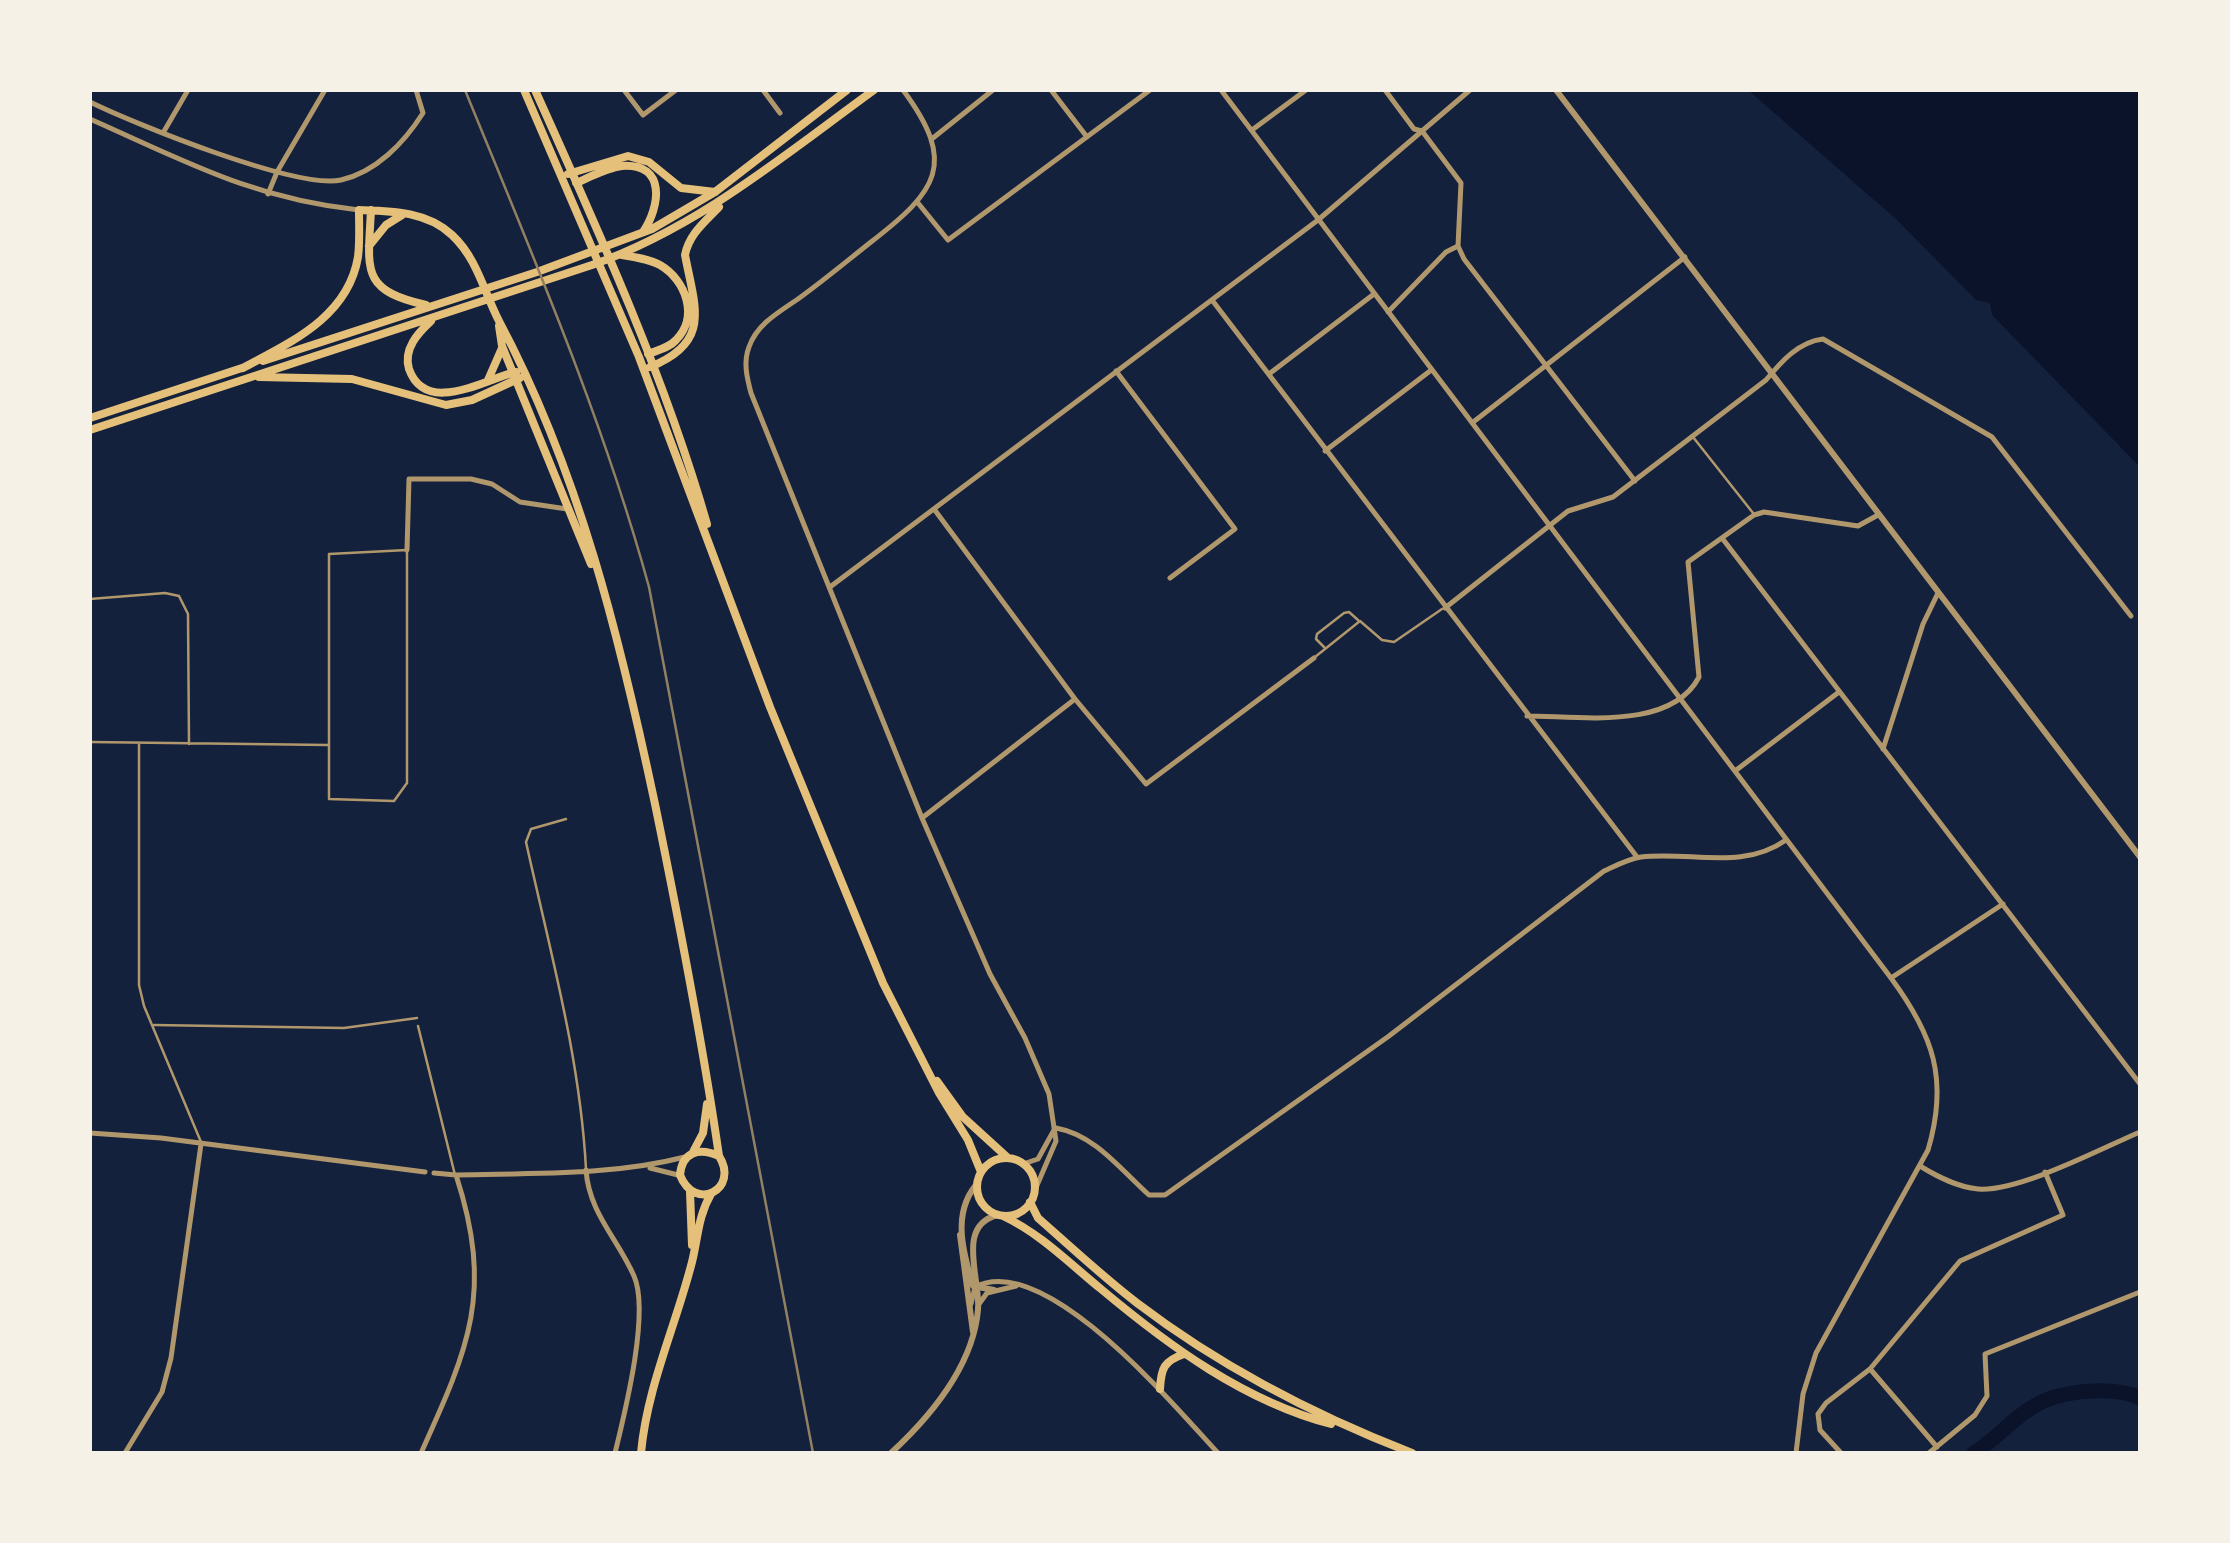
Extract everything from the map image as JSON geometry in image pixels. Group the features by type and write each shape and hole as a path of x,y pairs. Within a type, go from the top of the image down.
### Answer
{"main road":[{"path":"524,90 644,370 770,707 883,983 968,1140 980,1172"},
{"path":"536,90 649,353 689,461 720,567"},
{"path":"90,418 642,234 715,192 847,90"},
{"path":"90,430 626,254 725,200 874,90"},
{"path":"562,176 628,156 648,162 681,188 715,192"},
{"path":"567,187 623,166 646,172 658,195 654,215 642,234"},
{"path":"644,370 674,355 692,333 697,306 686,247 725,200"},
{"path":"243,368 307,333 344,295 357,261 359,210 404,213 433,221 457,240 470,257 574,508 606,601 636,714 707,1074 719,1156 726,1170 723,1184 711,1194 702,1210 693,1260 651,1398 642,1453"},
{"path":"371,210 370,270 378,285 396,298 431,306"},
{"path":"370,246 386,225 404,213"},
{"path":"626,254 670,272 687,298 688,313 682,332 672,344 638,356"},
{"path":"434,318 416,336 408,362 414,377 427,388 447,392 520,374"},
{"path":"498,318 502,346 520,374"},
{"path":"488,380 502,346"},
{"path":"250,378 352,379 446,404 472,400 520,374"},
{"path":"920,1056 963,1117 1008,1158 1023,1164 1032,1176 1035,1190 1030,1202 1015,1214 1001,1215"},
{"path":"693,1260 690,1191 680,1176 702,1134 708,1110 707,1074"},
{"path":"689,1154 704,1150 719,1156"},
{"path":"1008,1158 994,1160 980,1172 976,1185 981,1202 1030,1229 1184,1354 1250,1392 1312,1419 1350,1429"},
{"path":"690,1191 711,1194"},
{"path":"1030,1202 1038,1218 1171,1328 1257,1382 1350,1429 1412,1453"},
{"path":"1160,1389 1165,1363 1184,1354"}],"street":[{"path":"163,133 188,90"},
{"path":"268,194 325,90"},
{"path":"90,102 163,133 277,172 324,182 360,175 390,154 423,113 416,90"},
{"path":"624,90 643,115 676,90"},
{"path":"763,90 780,112"},
{"path":"903,90 922,115 932,139 934,168 918,203 767,321 753,337 746,373 922,818 990,974 1041,1072 1056,1128 1052,1155 1035,1190"},
{"path":"932,139 992,90"},
{"path":"1051,90 1086,137"},
{"path":"918,203 948,240 1150,90"},
{"path":"1220,90 1891,978 1928,1034 1936,1070 1936,1124 1920,1166 1816,1353 1803,1394 1796,1453"},
{"path":"1251,131 1306,90"},
{"path":"1385,90 1461,183 1458,246 1464,259 1635,481"},
{"path":"830,587 1318,220 1470,90"},
{"path":"1556,90 2140,857"},
{"path":"90,119 232,183 299,202 359,210"},
{"path":"889,216 895,223"},
{"path":"1388,312 1446,252 1458,246"},
{"path":"1472,422 1685,257"},
{"path":"1268,375 1374,294"},
{"path":"1212,300 1637,857"},
{"path":"1445,608 1568,511 1607,501 1635,481 1807,342 1831,342 1992,436 2132,616"},
{"path":"1325,451 1431,370"},
{"path":"1116,371 1236,529 1170,578"},
{"path":"408,550 409,478 471,478 492,484 520,502 574,508"},
{"path":"934,509 1075,699 1146,784 1314,658"},
{"path":"1527,716 1649,715 1680,700 1699,677 1688,562 1764,512 1858,526 1878,515"},
{"path":"1722,538 2140,1084"},
{"path":"1884,749 1922,624 1938,593"},
{"path":"1735,771 1839,692"},
{"path":"922,818 1075,699"},
{"path":"1056,1128 1074,1131 1088,1139 1149,1195 1166,1195 1407,1022 1604,871 1637,857 1735,859 1763,854 1786,840"},
{"path":"1891,978 2003,904"},
{"path":"1023,1164 1038,1159 1056,1128"},
{"path":"1920,1166 1953,1183 1980,1189 2006,1186 2140,1132"},
{"path":"90,1133 426,1172"},
{"path":"125,1453 162,1392 171,1358 201,1144"},
{"path":"434,1173 647,1167 689,1154"},
{"path":"647,1167 680,1176"},
{"path":"586,1170 594,1207 635,1278 642,1303 615,1453"},
{"path":"1841,1453 1820,1430 1817,1420 1826,1403 1870,1368 1960,1261 2062,1215 2045,1172"},
{"path":"421,1453 458,1369 472,1315 476,1272 473,1243 456,1175"},
{"path":"974,1306 960,1228 965,1203 976,1185"},
{"path":"891,1453 950,1384 966,1356 973,1333 977,1287 974,1236 985,1220 1001,1215"},
{"path":"960,1228 977,1287"},
{"path":"976,1269 992,1281 1040,1291 1060,1302 1160,1389 1218,1453"},
{"path":"977,1287 992,1281"},
{"path":"974,1306 987,1293 1019,1285"},
{"path":"977,1287 994,1290"},
{"path":"1930,1453 1975,1415 1987,1396 1985,1354 2140,1292"},
{"path":"1870,1368 1937,1447"}],"lane":[{"path":"1692,436 1754,515"},
{"path":"408,550 407,783 394,801 329,799 329,554 408,550"},
{"path":"90,599 165,593 179,596 188,614 189,744"},
{"path":"1325,647 1316,639 1317,634 1349,612 1382,640 1394,642 1445,608"},
{"path":"1314,658 1360,621"},
{"path":"90,742 328,745"},
{"path":"139,743 139,985 201,1144"},
{"path":"566,818 531,829 526,842 569,1026 583,1116 586,1170"},
{"path":"152,1025 344,1028 417,1018"},
{"path":"418,1026 456,1175"}],"water":[{"path":"1748,90 2140,90 2140,467 1992,315 1990,303 1976,300 1897,220"}],"waterway":[{"path":"1974,1453 2048,1399 2103,1391 2140,1398"}],"railway":[{"path":"465,90 588,398 649,587 813,1453"}]}
